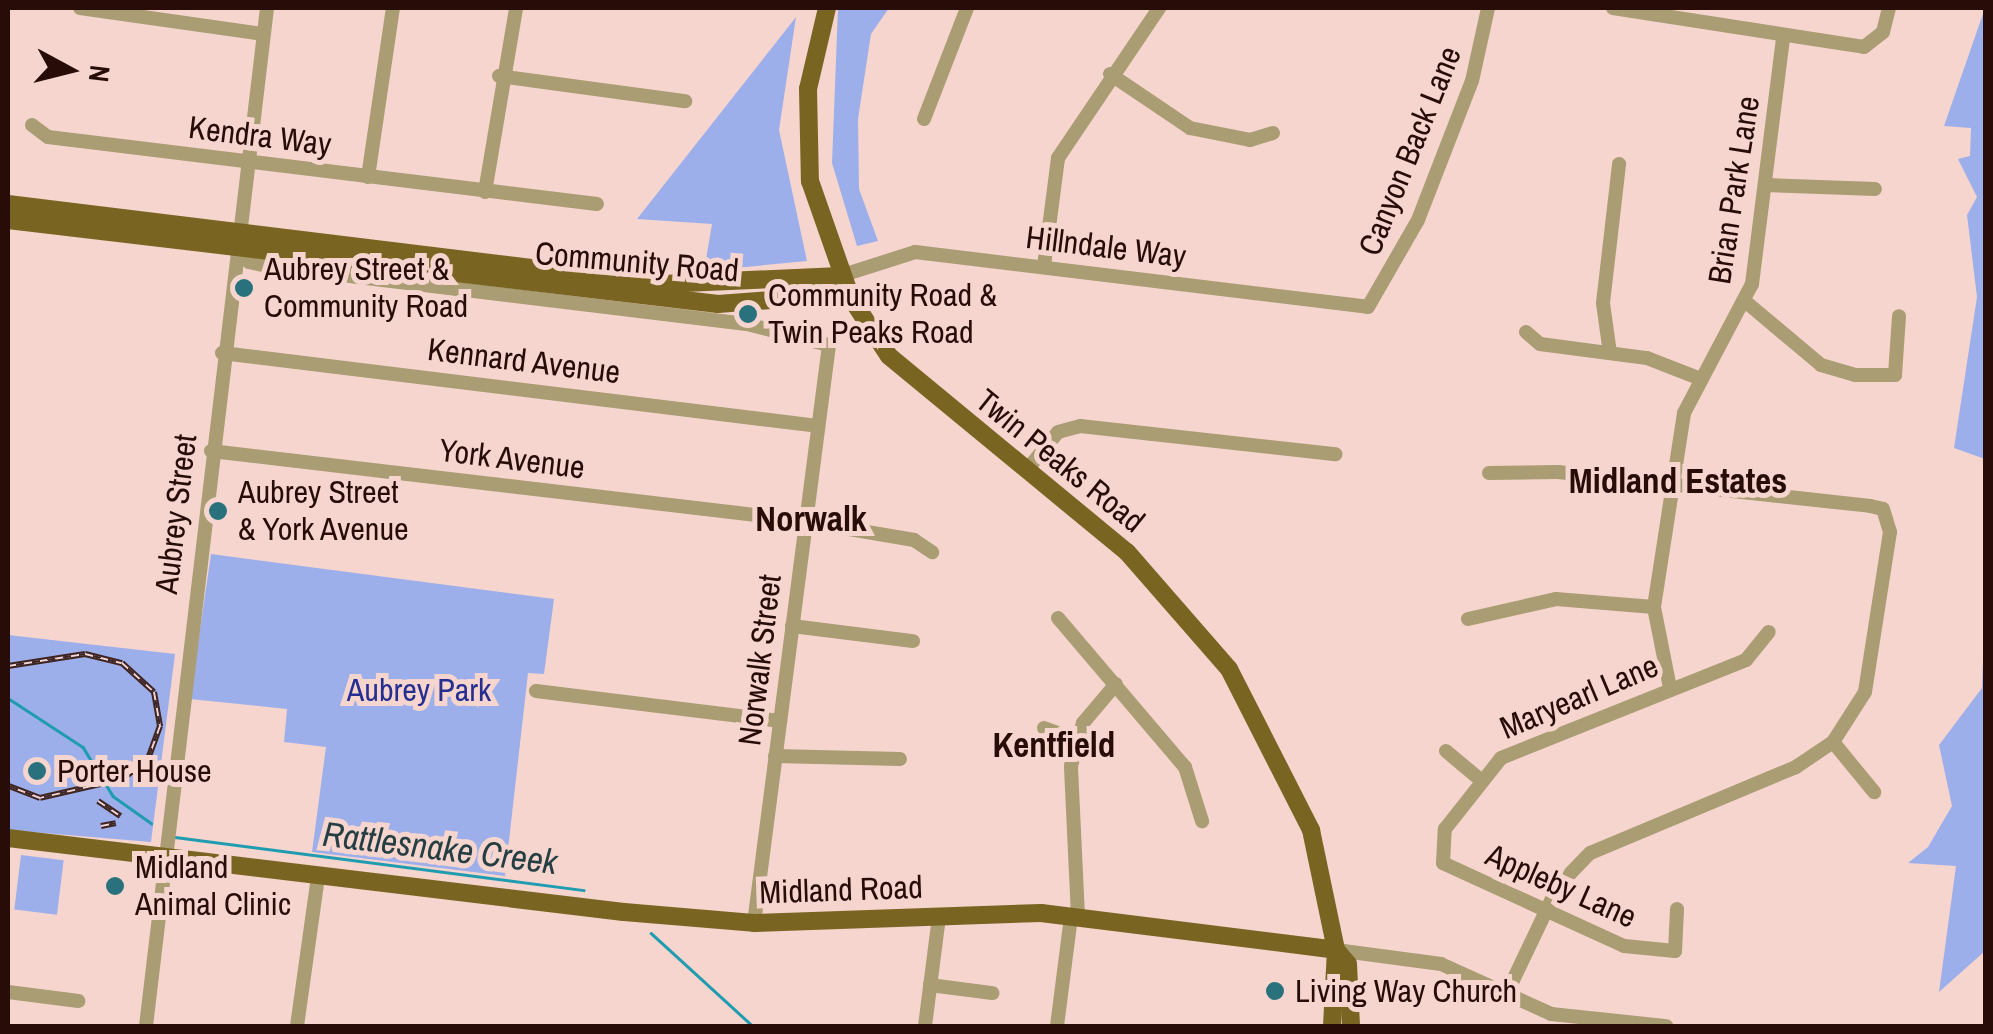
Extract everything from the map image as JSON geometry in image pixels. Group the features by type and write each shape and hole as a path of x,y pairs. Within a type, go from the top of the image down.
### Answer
{"main road":[{"name":"Twin Peaks Road","path":"827,8 807,136 810,181 840,276 889,356 1127,552 1228,669 1311,830 1336,950 1332,1026"},
{"name":"Community Road","path":"8,204 238,239"},
{"name":"Community Road","path":"8,220 238,239 662,284 840,276"},
{"name":"Midland Road","path":"8,841 754,923 1074,916 1336,950"},
{"name":"Twin Peaks Road","path":"1336,950 1348,964 1351,1026"}],"street":[{"path":"80,8 263,34"},
{"name":"Aubrey Street","path":"146,1026 160,857 267,8"},
{"path":"368,177 392,8"},
{"path":"486,192 499,76 516,8"},
{"path":"924,119 968,8"},
{"path":"1044,266 1058,158 1110,74 1159,8"},
{"name":"Canyon Back Lane","path":"1368,307 1418,220 1472,81 1488,8"},
{"path":"1613,8 1783,38 1877,41 1889,8"},
{"name":"Brian Park Lane","path":"1670,688 1654,606 1696,377 1746,302 1766,185 1783,38"},
{"path":"1110,74 1190,128 1250,140 1274,133"},
{"path":"499,76 685,101"},
{"name":"Kendra Way","path":"32,125 48,137 597,204"},
{"path":"1610,353 1603,303 1619,164"},
{"path":"1766,185 1875,190"},
{"name":"Norwalk Street","path":"238,239 248,262 267,266 747,324 828,345 754,923"},
{"name":"Hillndale Way","path":"840,276 933,254 1368,307"},
{"path":"1746,302 1821,365 1855,375 1894,375 1898,316"},
{"path":"1526,332 1540,344 1610,353 1696,377"},
{"name":"Kennard Avenue","path":"222,354 818,426"},
{"path":"1026,471 1058,432 1080,426 1334,454"},
{"name":"York Avenue","path":"211,451 806,523 914,540 932,552"},
{"path":"1490,473 1676,486 1883,509 1890,532 1870,672 1833,742 1796,767 1590,853 1546,911 1507,994"},
{"path":"1468,619 1556,599 1654,606"},
{"path":"1058,618 1184,767 1202,821"},
{"path":"792,626 913,641"},
{"name":"Maryearl Lane","path":"1439,846 1477,778 1500,758 1746,660 1769,632"},
{"path":"1057,1026 1074,916 1076,739 1116,684"},
{"path":"536,691 780,721"},
{"path":"1044,728 1076,739"},
{"path":"1833,742 1874,792"},
{"path":"1446,751 1477,778"},
{"path":"775,756 900,758"},
{"name":"Appleby Lane","path":"1439,846 1443,863 1650,955 1676,951 1677,909"},
{"path":"297,1026 318,876"},
{"path":"924,1026 939,917"},
{"name":"Midland Road","path":"1336,950 1441,964 1551,1014 1666,1026"},
{"path":"930,985 992,993"},
{"path":"8,992 78,1001"}],"green space":[{"path":"838,8 889,8 871,34 858,119 859,189 878,241 857,246 832,163"},
{"path":"1985,8 1985,459 1954,448 1977,297 1967,215 1977,197 1958,159 1970,156 1971,128 1944,126"},
{"path":"796,17 779,130 807,261 704,271 712,224 637,219"},
{"name":"Aubrey Park","path":"211,554 554,599 544,674 528,673 505,876 312,852 326,747 284,742 287,709 190,699"},
{"path":"1985,605 1985,951 1939,992 1956,866 1908,863 1928,847 1952,806 1939,745 1982,688"},
{"path":"8,635 175,654 151,842 8,830"},
{"path":"21,855 64,860 57,915 14,910"}],"waterway":[{"name":"Rattlesnake Creek","path":"8,698 83,747 113,796 151,823"},
{"name":"Rattlesnake Creek","path":"175,837 584,890"},
{"name":"Rattlesnake Creek","path":"651,933 753,1026"}],"railway":[{"path":"8,666 85,654 122,663 154,692 160,726 148,759 122,779 40,798 8,786"},
{"path":"98,801 120,816"},
{"path":"101,826 116,823"}],"place":[{"name":"Aubrey Street & Community Road","path":"244,288"},
{"name":"Community Road & Twin Peaks Road","path":"748,314"},
{"name":"Aubrey Street & York Avenue","path":"218,511"},
{"name":"Porter House","path":"37,771"},
{"name":"Midland Animal Clinic","path":"115,886"},
{"name":"Living Way Church","path":"1275,991"}],"district":[{"name":"Midland Estates","path":"1678,481"},
{"name":"Norwalk","path":"811,519"},
{"name":"Kentfield","path":"1054,745"}]}
